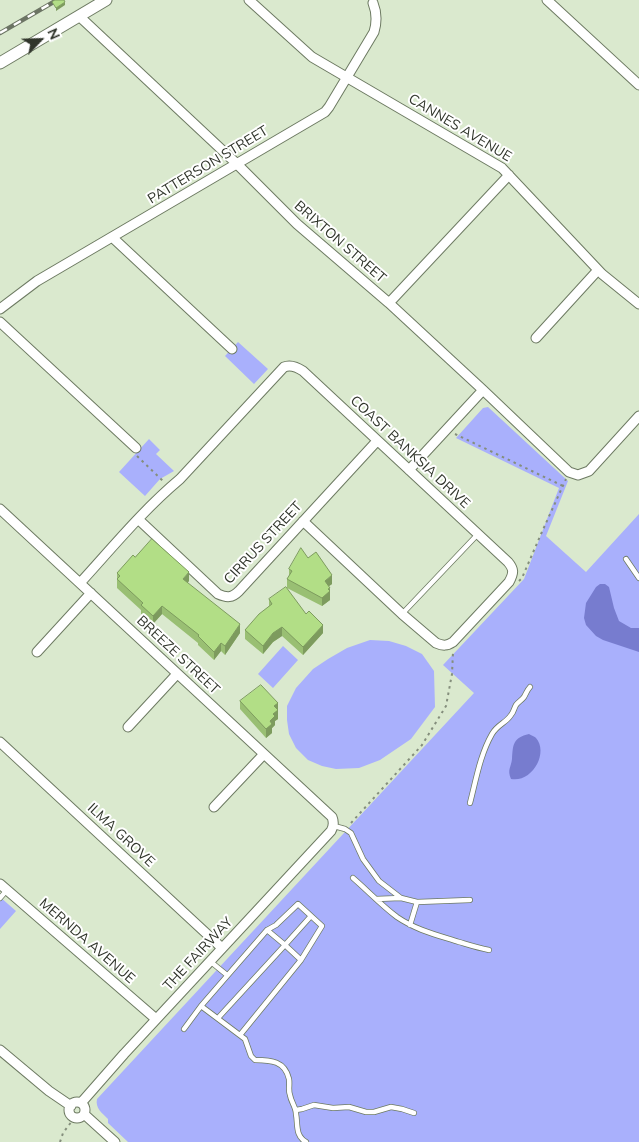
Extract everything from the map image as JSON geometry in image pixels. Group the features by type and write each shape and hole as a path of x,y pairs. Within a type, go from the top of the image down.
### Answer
{"street":[{"path":"0,63 106,0"},
{"name":"CANNES AVENUE","path":"248,0 309,56 495,163 509,175 598,270 639,304"},
{"path":"548,0 639,85"},
{"name":"PATTERSON STREET","path":"0,309 37,281 325,112 375,30 377,16 373,3"},
{"name":"BRIXTON STREET","path":"79,16 237,164 297,224 389,303 570,472"},
{"path":"389,303 509,175"},
{"path":"112,237 232,349"},
{"path":"536,338 598,270"},
{"path":"0,322 136,448"},
{"name":"COAST BANKSIA DRIVE","path":"80,583 138,519 180,479 287,366 293,366 303,371 508,562 513,570 513,574 509,582 453,642 442,646 402,614 303,520"},
{"path":"409,470 483,390"},
{"path":"570,472 578,475 589,471 639,416"},
{"name":"CIRRUS STREET","path":"138,519 218,594 229,597 239,591 377,441"},
{"name":"BREEZE STREET","path":"0,509 332,817 334,825"},
{"path":"37,652 91,593"},
{"path":"128,727 178,674"},
{"name":"ILMA GROVE","path":"0,742 222,948"},
{"path":"214,807 264,754"},
{"name":"THE FAIRWAY","path":"81,1103 156,1019 331,831 334,825"},
{"name":"MERNDA AVENUE","path":"0,884 156,1019"},
{"path":"0,1050 49,1091 71,1106"},
{"path":"71,1106 75,1103 81,1103 85,1108 79,1116"},
{"path":"71,1106 70,1113 79,1116 116,1142"}],"lane":[{"path":"402,614 478,534"},
{"path":"626,559 639,578"},
{"path":"470,803 476,774 493,732 511,716 516,705 525,696 530,687"},
{"path":"334,825 350,833 359,853 379,881 401,898"},
{"path":"353,878 399,918 410,925 429,934 489,950"},
{"path":"0,898 7,890"},
{"path":"376,899 401,898 417,902 470,900"},
{"path":"410,925 417,902"},
{"path":"184,1029 201,1006 267,930 276,925 298,904 322,926 300,960 240,1035"},
{"path":"218,1018 311,916"},
{"path":"267,930 300,960"},
{"path":"210,961 227,975"},
{"path":"201,1006 245,1039 251,1056 255,1060 270,1060 283,1066 288,1077 289,1094 296,1110 298,1132 302,1140 306,1142"},
{"path":"296,1110 314,1105 326,1108 349,1107 366,1112 374,1112 391,1107 414,1113"}],"path":[{"path":"444,432 456,434 563,486"},
{"path":"136,448 137,456 169,488"},
{"path":"517,585 522,578 570,472"},
{"path":"351,823 422,744 446,706 452,674 452,653 458,647"},
{"path":"60,1142 63,1133 79,1116"}],"shaded area":[{"path":"238,342 268,369 254,384 225,356"},
{"path":"488,407 568,481 546,536 586,572 639,514 639,1142 128,1142 108,1123 108,1119 98,1108 97,1099 474,693 443,665 524,579 559,488 456,438 483,408"},
{"path":"149,439 160,450 156,454 174,471 160,479 145,496 119,472"},
{"path":"600,584 605,584 609,587 619,621 631,628 639,628 639,652 603,640 596,636 586,625 584,618 586,603"},
{"path":"370,640 389,641 406,646 422,654 434,671 435,707 411,739 380,760 359,768 336,769 308,760 296,748 289,734 287,706 296,688 313,669 328,659 347,648"},
{"path":"283,646 298,660 273,688 258,674"},
{"path":"529,734 536,738 540,744 539,759 532,772 519,779 511,779 509,771 515,742 520,737"},
{"path":"0,897 16,911 0,929"}],"building":[{"path":"64,0 65,2 56,8 52,2"},
{"path":"152,539 189,572 183,579 240,624 225,646 221,643 214,652 199,635 162,606 153,616 141,605 143,603 117,579 120,576 117,573 133,555 135,557"},
{"path":"301,548 308,558 316,552 332,575 325,581 330,591 322,598 287,579 292,571 289,569"},
{"path":"286,587 306,614 309,611 323,625 303,647 282,627 273,633 263,646 245,630 259,614 272,604 269,599"},
{"path":"261,685 278,703 274,706 278,710 273,714 275,716 270,721 272,724 266,729 240,701"}],"railway":[{"path":"0,33 57,0"}]}
